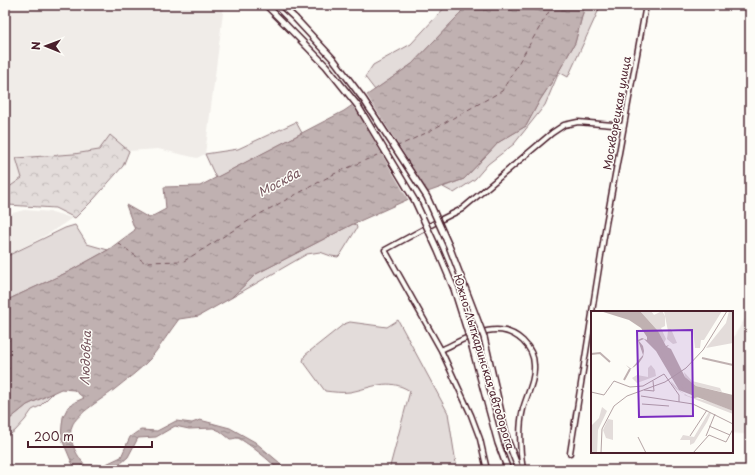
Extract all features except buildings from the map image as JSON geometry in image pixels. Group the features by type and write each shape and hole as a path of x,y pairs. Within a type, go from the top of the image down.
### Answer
{"main road":[{"name":"Южно-Лыткаринская автодорога","path":"266,5 326,66 358,106 415,201 454,289 471,343 498,443 508,470"},
{"name":"Южно-Лыткаринская автодорога","path":"282,5 334,60 364,100 427,197 452,252 484,337 507,438 519,470"}],"street":[{"name":"Москворецкая улица","path":"592,311 606,224 646,5"},
{"path":"487,470 480,439 471,415 442,350 385,250 462,209 552,133 564,125 578,122 624,126"},
{"name":"Москворецкая улица","path":"570,453 591,319"},
{"path":"442,350 479,333 493,330 503,330 513,334 521,339 528,347 534,366 532,386 523,410 520,436 523,470"}],"shaded area":[{"path":"5,5 224,5 205,154 197,158 158,149 129,151 110,135 99,150 74,154 16,158 22,178 5,190"},
{"path":"24,210 52,212 72,218 50,233 5,257 5,215"},
{"path":"750,311 750,435 733,433 733,337"}],"green space":[{"path":"447,5 466,5 458,16 412,64 375,90 365,77 373,65 411,44"},
{"path":"585,5 601,5 568,77 559,72 545,105 514,144 488,164 475,179 454,193 443,187 464,179 499,142 526,126 575,43"},
{"path":"296,122 302,133 216,178 205,154 238,149"},
{"path":"110,135 129,151 123,166 75,218 55,208 5,206 5,190 22,178 16,158 74,154 99,150"},
{"path":"353,224 356,225 357,228 338,257 320,252 307,254 231,298 256,274"},
{"path":"75,225 87,244 108,250 68,272 5,301 5,257 65,228"},
{"path":"398,320 448,413 457,470 389,470 410,391 402,387 387,384 350,392 325,391 303,361 305,355 344,324 350,322 387,327"},
{"path":"53,393 40,406 32,410 15,431 5,438 5,423 27,405"}],"water":[{"path":"466,5 585,5 575,43 526,126 499,142 464,179 411,198 353,224 256,274 231,298 199,316 179,319 150,359 115,389 79,416 72,426 71,431 74,447 85,465 102,466 121,457 130,437 141,430 157,431 176,421 192,423 200,420 230,428 255,442 280,463 284,470 278,470 252,447 240,439 230,439 220,431 213,428 189,429 175,426 156,437 138,438 128,457 111,470 80,470 72,463 61,437 63,417 68,407 84,398 74,390 61,389 27,405 5,423 5,301 68,272 108,250 135,230 126,205 149,218 166,209 164,187 200,186 344,111 412,64 458,16"}],"pier":[{"path":"366,94 429,194 409,201 359,115 351,104"}],"ferry route":[{"path":"396,147 426,133 502,91 551,8 560,5"},
{"path":"387,151 393,148"},
{"path":"118,243 144,262 184,261 258,215 334,174 384,152"}],"water label":[{"name":"Москва","path":"279,183"},
{"name":"Людовна","path":"86,358"}]}
